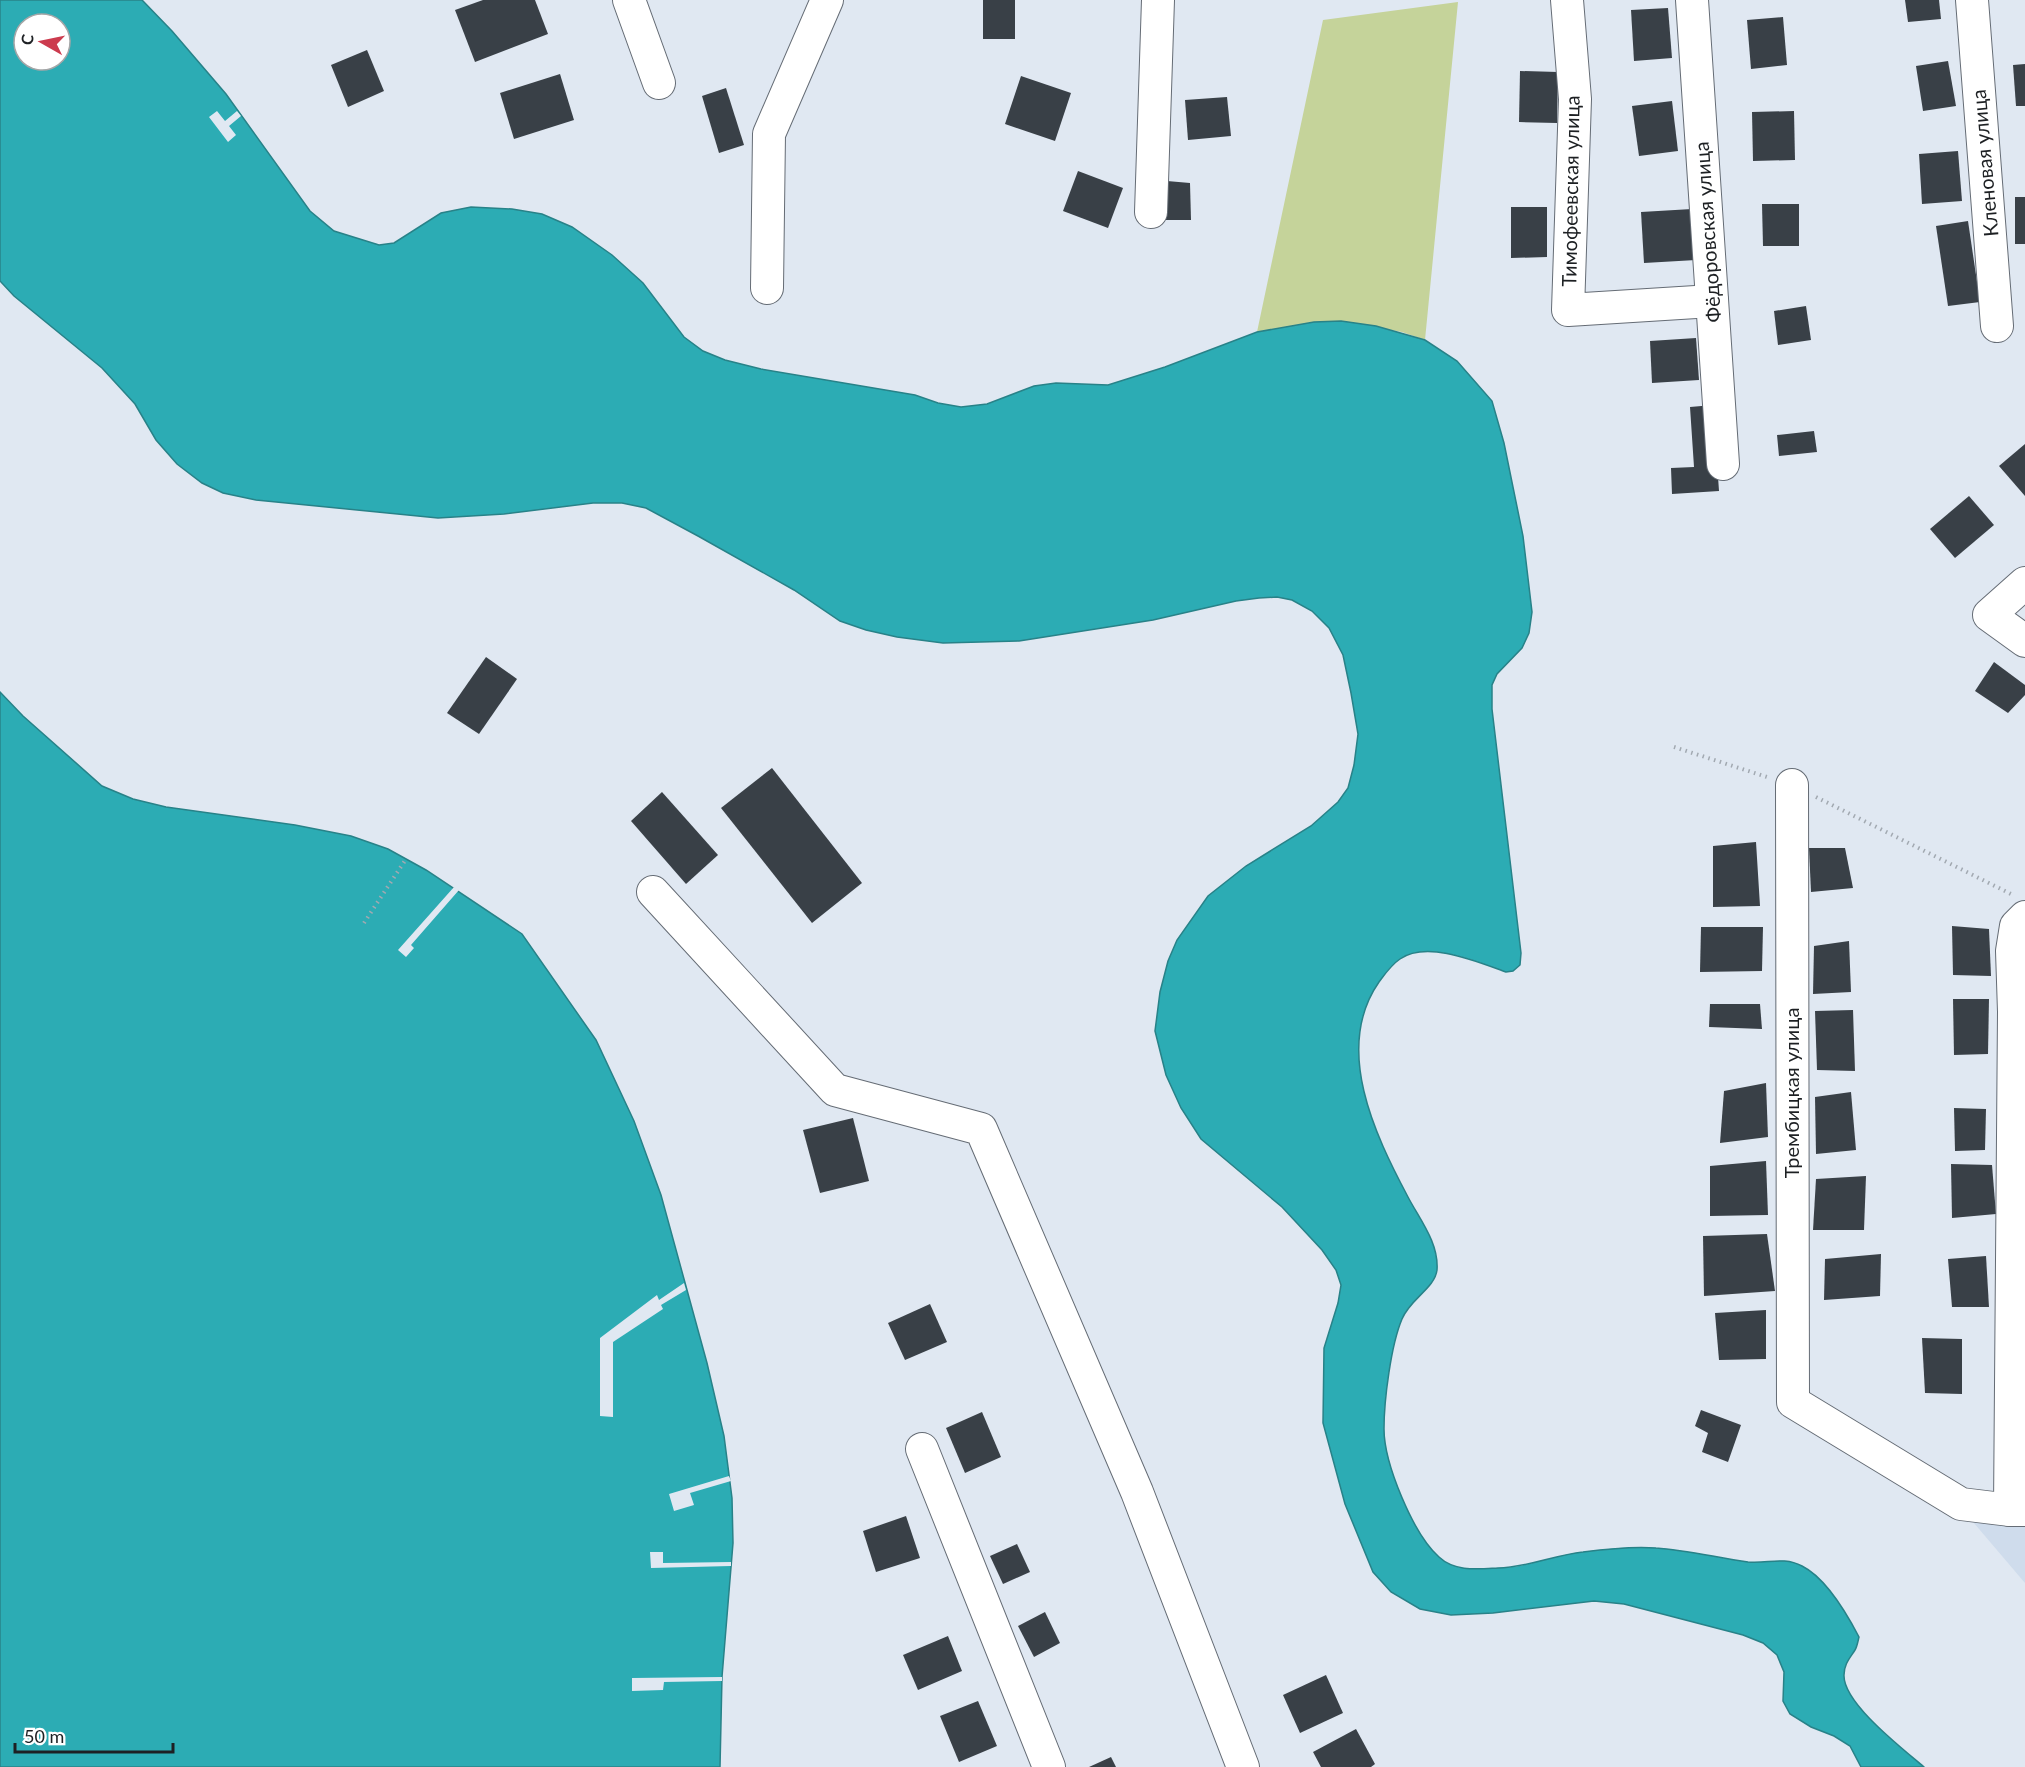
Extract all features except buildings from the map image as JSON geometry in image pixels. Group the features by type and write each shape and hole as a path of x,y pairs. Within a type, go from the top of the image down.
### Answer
{"street":[{"path":"629,0 659,83"},
{"path":"766,288 769,134 827,0"},
{"path":"1150,212 1158,0"},
{"name":"Тимофеевская улица","path":"1567,0 1575,99 1568,310 1712,302"},
{"name":"Фёдоровская улица","path":"1692,0 1723,464"},
{"name":"Кленовая улица","path":"1972,0 1997,326"},
{"path":"2025,583 1989,615 2025,641"},
{"name":"Трембицкая улица","path":"1792,785 1793,1402 1961,1504 2017,1510"},
{"path":"653,892 835,1090 981,1129 1137,1492 1243,1767"},
{"path":"2017,1510 2012,951 2020,906"},
{"path":"922,1449 1049,1767"}],"path":[{"path":"1674,747 1792,785 2020,906"},
{"path":"364,923 406,859"}],"shaded area":[{"path":"2025,1515 2025,1583 1968,1516"}],"green space":[{"path":"1458,2 1425,340 1402,332 1341,321 1314,322 1257,332 1323,20"}],"water":[{"path":"0,0 142,0 226,94 310,211 334,231 379,245 394,243 441,213 471,207 512,209 542,214 572,227 612,255 643,283 684,337 703,351 725,360 761,369 915,395 938,403 961,407 987,404 1034,386 1056,383 1108,385 1165,367 1257,332 1314,322 1341,321 1376,326 1425,340 1457,361 1492,401 1504,443 1523,536 1532,612 1529,633 1522,648 1497,674 1492,685 1492,709 1521,953 1520,965 1513,971 1506,972 1438,952 1411,954 1400,959 1388,970 1366,1008 1359,1035 1359,1063 1364,1091 1383,1147 1428,1232 1437,1260 1437,1270 1432,1282 1411,1305 1402,1319 1391,1358 1384,1429 1389,1460 1402,1497 1419,1532 1439,1557 1459,1567 1475,1569 1509,1567 1572,1554 1638,1547 1679,1550 1748,1562 1788,1561 1802,1566 1827,1588 1859,1637 1856,1649 1844,1671 1846,1686 1853,1699 1876,1725 1924,1767 1861,1767 1850,1746 1790,1714 1783,1701 1784,1672 1777,1655 1763,1643 1743,1635 1624,1604 1594,1601 1493,1613 1451,1615 1420,1609 1391,1592 1373,1572 1345,1504 1323,1423 1324,1348 1341,1285 1336,1270 1322,1250 1282,1207 1201,1139 1181,1108 1166,1075 1155,1031 1160,992 1168,961 1177,940 1208,896 1246,866 1311,826 1338,802 1348,788 1358,734 1351,693 1343,655 1329,628 1312,611 1292,600 1277,597 1259,598 1153,620 1019,641 943,643 897,637 840,621 794,590 698,536 646,508 622,503 593,503 504,514 438,518 256,500 223,493 202,483 177,464 156,440 135,404 102,368 14,296 0,281"},
{"path":"0,692 23,716 102,786 133,799 166,807 295,825 351,836 388,849 426,870 522,934 596,1040 634,1121 661,1195 707,1363 724,1436 732,1498 733,1543 722,1677 720,1767 0,1767"}],"pier":[{"path":"217,111 225,121 237,111 241,116 229,126 236,135 228,142 209,117"},
{"path":"454,887 459,890 411,945 414,948 406,957 398,950"},
{"path":"684,1283 686,1290 661,1305 663,1309 613,1342 613,1417 600,1416 600,1338 657,1295 659,1300"},
{"path":"729,1476 731,1481 690,1493 694,1505 674,1511 669,1494"},
{"path":"650,1552 663,1552 663,1563 731,1562 731,1566 651,1568"},
{"path":"722,1677 722,1681 664,1682 663,1690 632,1691 632,1678"}]}
